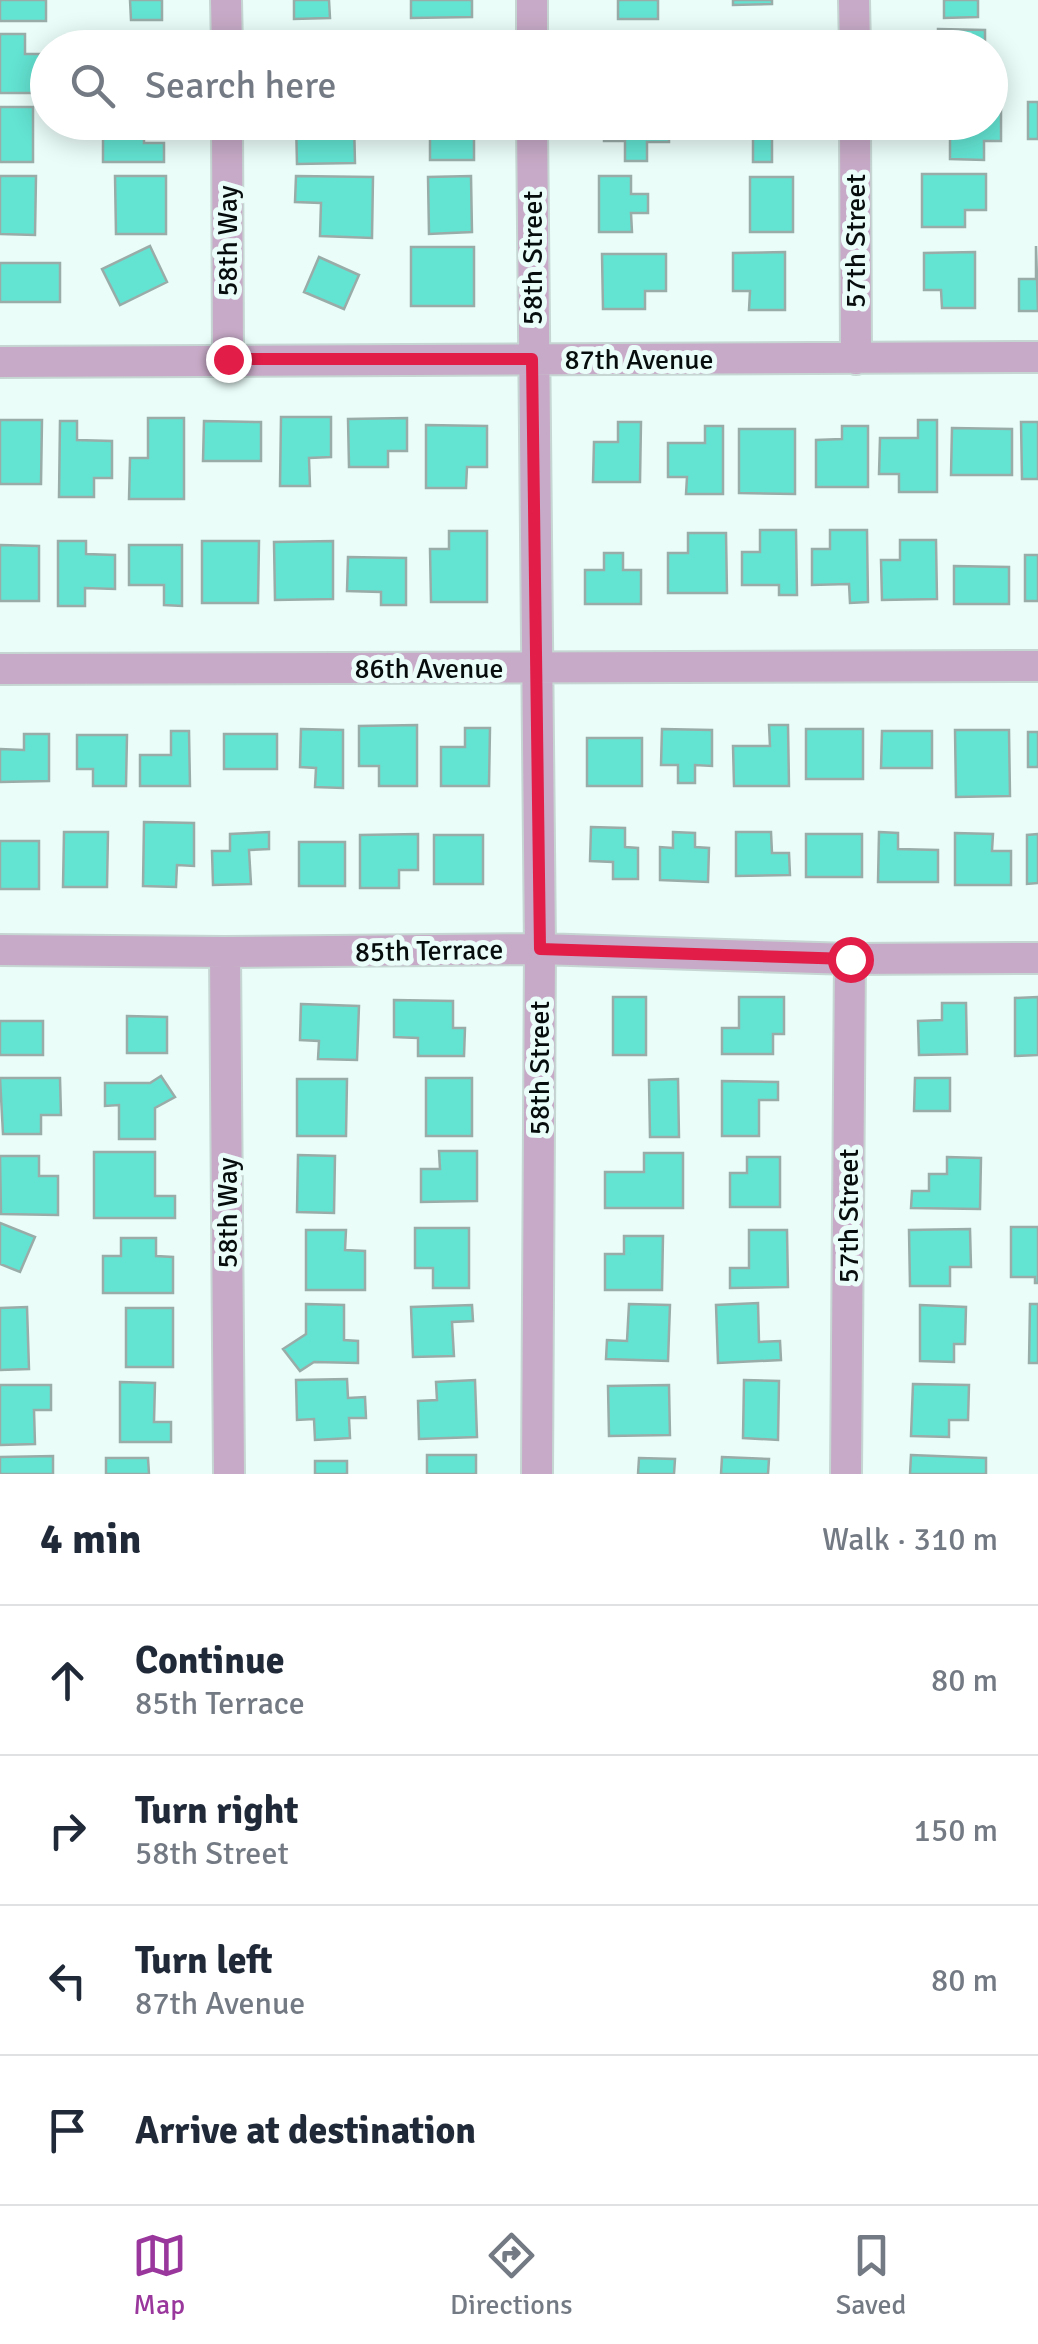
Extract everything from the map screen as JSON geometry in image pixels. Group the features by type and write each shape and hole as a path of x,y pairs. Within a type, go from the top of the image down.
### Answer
{"street":[{"path":"226,0 226,30"},
{"path":"532,0 532,30"},
{"path":"854,0 854,30"},
{"name":"58th Way","path":"227,140 228,359"},
{"name":"58th Street","path":"532,140 540,949 537,1474"},
{"name":"57th Street","path":"855,140 856,359"},
{"name":"87th Avenue","path":"0,362 1038,357"},
{"name":"86th Avenue","path":"0,669 1038,666"},
{"name":"85th Terrace","path":"0,950 540,949 850,959 1038,958"},
{"name":"58th Way","path":"225,952 229,1474"},
{"name":"57th Street","path":"846,1474 850,959"}],"building":[{"path":"0,0 46,0 46,21 0,21"},
{"path":"130,0 162,0 162,20 131,20"},
{"path":"294,0 329,0 330,18 294,19"},
{"path":"411,0 472,0 472,17 411,18"},
{"path":"618,0 658,0 658,19 618,19"},
{"path":"733,0 772,0 772,4 733,5"},
{"path":"944,0 978,0 978,17 944,18"},
{"path":"0,34 25,34 25,54 30,54 30,93 0,93"},
{"path":"1028,102 1038,102 1038,139 1028,139"},
{"path":"0,107 30,107 33,162 0,162"},
{"path":"103,140 164,143 164,162 103,162"},
{"path":"296,140 354,140 355,163 297,164"},
{"path":"430,140 474,140 474,160 430,160"},
{"path":"669,140 669,142 647,142 647,161 625,161 625,141 604,141"},
{"path":"753,140 772,140 772,162 753,162"},
{"path":"950,140 1001,140 984,141 984,160 950,159"},
{"path":"922,174 986,174 986,210 965,210 965,227 922,227"},
{"path":"0,176 36,176 35,235 0,234"},
{"path":"115,176 166,176 166,234 116,234"},
{"path":"296,176 373,177 372,238 320,236 321,203 295,202"},
{"path":"471,176 472,232 429,234 428,177"},
{"path":"599,176 631,176 631,194 648,194 648,213 631,213 632,232 599,232"},
{"path":"750,177 793,177 793,232 750,232"},
{"path":"150,246 167,282 120,305 102,269"},
{"path":"1036,246 1038,311 1019,311 1019,279 1036,279"},
{"path":"411,247 474,247 474,306 411,306"},
{"path":"785,252 785,310 749,310 750,291 733,291 733,253"},
{"path":"975,252 975,308 942,308 941,290 924,290 924,253"},
{"path":"602,254 666,254 666,291 645,291 645,309 603,309"},
{"path":"319,257 359,275 344,309 304,292"},
{"path":"0,263 60,263 60,302 0,302"},
{"path":"281,417 331,417 331,457 309,458 310,486 280,486"},
{"path":"148,418 184,418 184,499 129,499 130,458 148,458"},
{"path":"407,418 407,451 388,451 388,467 349,467 348,419"},
{"path":"0,420 42,420 41,484 0,484"},
{"path":"918,420 937,420 937,492 899,492 899,474 879,474 880,438 918,438"},
{"path":"60,421 77,421 77,440 112,441 112,478 94,478 94,497 59,497"},
{"path":"204,421 261,422 261,461 203,461"},
{"path":"618,422 641,422 640,482 593,482 594,442 618,442"},
{"path":"1021,422 1038,422 1038,479 1022,479"},
{"path":"426,425 487,426 487,467 467,467 466,488 426,488"},
{"path":"705,426 723,426 723,494 686,494 687,477 668,477 668,443 705,443"},
{"path":"842,426 868,426 868,487 816,487 816,440 842,439"},
{"path":"952,428 1012,429 1012,475 951,475"},
{"path":"739,429 795,429 795,494 739,493"},
{"path":"760,530 796,530 797,595 779,595 779,585 742,585 742,552 760,552"},
{"path":"830,530 867,530 868,602 850,603 849,584 812,585 812,549 830,549"},
{"path":"449,531 487,531 487,602 431,602 430,549 449,549"},
{"path":"688,533 726,533 727,593 668,593 668,553 688,553"},
{"path":"900,540 936,540 937,599 882,600 881,560 900,560"},
{"path":"58,541 86,541 86,554 115,555 115,589 85,588 85,606 58,606"},
{"path":"202,541 259,541 258,603 202,603"},
{"path":"333,541 333,599 275,600 274,542"},
{"path":"0,545 39,546 39,601 0,601"},
{"path":"129,545 182,545 182,606 164,605 164,585 129,585"},
{"path":"604,553 623,553 623,570 641,570 641,604 585,604 585,570 604,570"},
{"path":"1025,555 1038,555 1038,601 1025,601"},
{"path":"348,557 406,558 406,605 381,605 381,592 347,591"},
{"path":"954,566 1009,567 1009,604 954,604"},
{"path":"417,725 417,786 379,786 379,766 359,766 359,726"},
{"path":"769,725 788,725 789,786 734,786 733,746 770,746"},
{"path":"465,728 490,728 489,786 441,786 441,747 465,747"},
{"path":"301,729 343,730 343,788 315,787 316,768 300,767"},
{"path":"662,729 712,730 712,766 695,765 695,783 678,783 678,765 661,765"},
{"path":"806,729 863,729 863,779 806,779"},
{"path":"955,730 1009,730 1010,796 956,797"},
{"path":"171,731 189,731 190,786 140,786 140,755 171,755"},
{"path":"882,731 932,731 932,768 881,768"},
{"path":"1028,732 1038,732 1038,767 1028,767"},
{"path":"24,734 49,734 49,781 0,782 0,749 24,750"},
{"path":"224,734 277,734 277,769 224,769"},
{"path":"77,735 127,735 126,786 93,786 93,769 77,769"},
{"path":"587,738 642,738 642,786 587,786"},
{"path":"144,822 194,823 194,866 177,865 176,887 143,886"},
{"path":"591,827 625,828 625,847 638,848 638,879 613,879 613,862 590,861"},
{"path":"64,832 108,832 107,887 63,887"},
{"path":"269,832 269,849 249,850 251,884 213,885 212,851 230,851 230,834"},
{"path":"673,832 695,833 695,847 709,848 708,882 660,880 660,847 673,848"},
{"path":"736,832 771,832 772,853 789,853 790,875 736,876"},
{"path":"879,832 898,833 898,849 938,850 938,882 878,882"},
{"path":"955,833 993,834 992,851 1011,851 1011,885 955,885"},
{"path":"418,834 418,870 399,870 399,888 360,888 360,835"},
{"path":"806,834 862,834 862,877 806,877"},
{"path":"1038,834 1038,883 1027,884 1027,835"},
{"path":"434,835 483,835 483,884 434,884"},
{"path":"0,841 39,841 39,889 0,889"},
{"path":"299,842 345,842 345,886 299,886"},
{"path":"613,997 646,997 646,1055 613,1055"},
{"path":"739,997 784,997 784,1034 773,1034 773,1054 722,1054 722,1028 739,1028"},
{"path":"1038,997 1038,1055 1015,1056 1015,998"},
{"path":"394,1000 453,1001 453,1028 465,1028 464,1056 418,1056 418,1038 394,1037"},
{"path":"942,1003 966,1003 967,1054 919,1055 918,1021 942,1020"},
{"path":"301,1004 359,1006 357,1060 318,1059 319,1041 300,1040"},
{"path":"127,1016 167,1017 167,1053 127,1053"},
{"path":"0,1021 43,1021 43,1055 0,1055"},
{"path":"161,1076 175,1097 155,1108 155,1139 119,1139 119,1105 105,1106 105,1083 150,1083"},
{"path":"0,1078 60,1078 61,1115 41,1115 41,1134 3,1134"},
{"path":"426,1078 472,1078 472,1136 426,1136"},
{"path":"915,1078 950,1078 950,1111 914,1111"},
{"path":"297,1079 347,1079 346,1136 297,1136"},
{"path":"678,1079 679,1137 650,1137 649,1080"},
{"path":"722,1081 778,1082 778,1100 759,1100 759,1136 722,1136"},
{"path":"439,1151 477,1151 477,1201 421,1202 421,1169 440,1169"},
{"path":"94,1152 155,1152 155,1196 175,1196 175,1218 94,1218"},
{"path":"644,1153 683,1153 683,1208 605,1208 605,1172 644,1172"},
{"path":"298,1155 335,1156 334,1213 297,1212"},
{"path":"0,1156 39,1156 39,1176 58,1176 58,1215 1,1214"},
{"path":"747,1157 780,1157 780,1207 730,1207 730,1173 747,1173"},
{"path":"947,1157 981,1158 980,1209 911,1208 912,1191 929,1191 929,1174 947,1174"},
{"path":"0,1223 35,1237 20,1272 0,1264"},
{"path":"1011,1227 1038,1227 1038,1283 1035,1277 1011,1277"},
{"path":"415,1228 469,1228 469,1288 433,1288 433,1268 415,1268"},
{"path":"970,1229 971,1267 950,1267 950,1286 910,1286 909,1230"},
{"path":"306,1230 346,1230 345,1250 365,1251 365,1290 306,1290"},
{"path":"749,1230 787,1230 788,1287 730,1288 730,1268 749,1268"},
{"path":"624,1236 663,1236 662,1290 605,1290 605,1254 624,1254"},
{"path":"121,1238 156,1238 156,1256 173,1257 173,1293 103,1293 103,1256 121,1256"},
{"path":"758,1303 759,1342 780,1341 781,1360 718,1363 716,1305"},
{"path":"306,1304 344,1305 344,1340 358,1341 358,1363 314,1362 300,1371 283,1349 306,1334"},
{"path":"629,1304 670,1305 668,1361 606,1359 607,1340 627,1341"},
{"path":"1030,1304 1038,1304 1038,1363 1029,1363"},
{"path":"472,1305 473,1321 452,1322 454,1356 413,1357 411,1307"},
{"path":"920,1305 966,1307 965,1344 954,1344 954,1362 920,1361"},
{"path":"27,1307 29,1369 0,1370 0,1308"},
{"path":"126,1308 173,1308 173,1367 126,1367"},
{"path":"347,1379 348,1398 365,1397 366,1418 349,1418 350,1438 315,1440 314,1419 297,1420 296,1380"},
{"path":"475,1380 477,1437 419,1439 418,1401 437,1400 436,1382"},
{"path":"744,1380 779,1381 778,1440 743,1438"},
{"path":"120,1382 155,1383 154,1422 171,1422 171,1442 120,1442"},
{"path":"913,1384 969,1385 968,1420 949,1420 949,1437 911,1436"},
{"path":"0,1385 51,1385 51,1410 34,1410 35,1444 0,1445"},
{"path":"669,1385 670,1435 609,1436 608,1386"},
{"path":"427,1455 476,1455 476,1474 427,1474"},
{"path":"911,1455 986,1458 986,1474 910,1474"},
{"path":"53,1456 53,1474 0,1474 0,1457"},
{"path":"722,1457 769,1459 768,1474 721,1474"},
{"path":"106,1458 148,1458 149,1474 106,1474"},
{"path":"639,1458 675,1459 674,1474 638,1474"},
{"path":"315,1461 347,1461 347,1474 315,1474"}],"route":[{"path":"228,359 532,359 540,949 850,959"}]}
